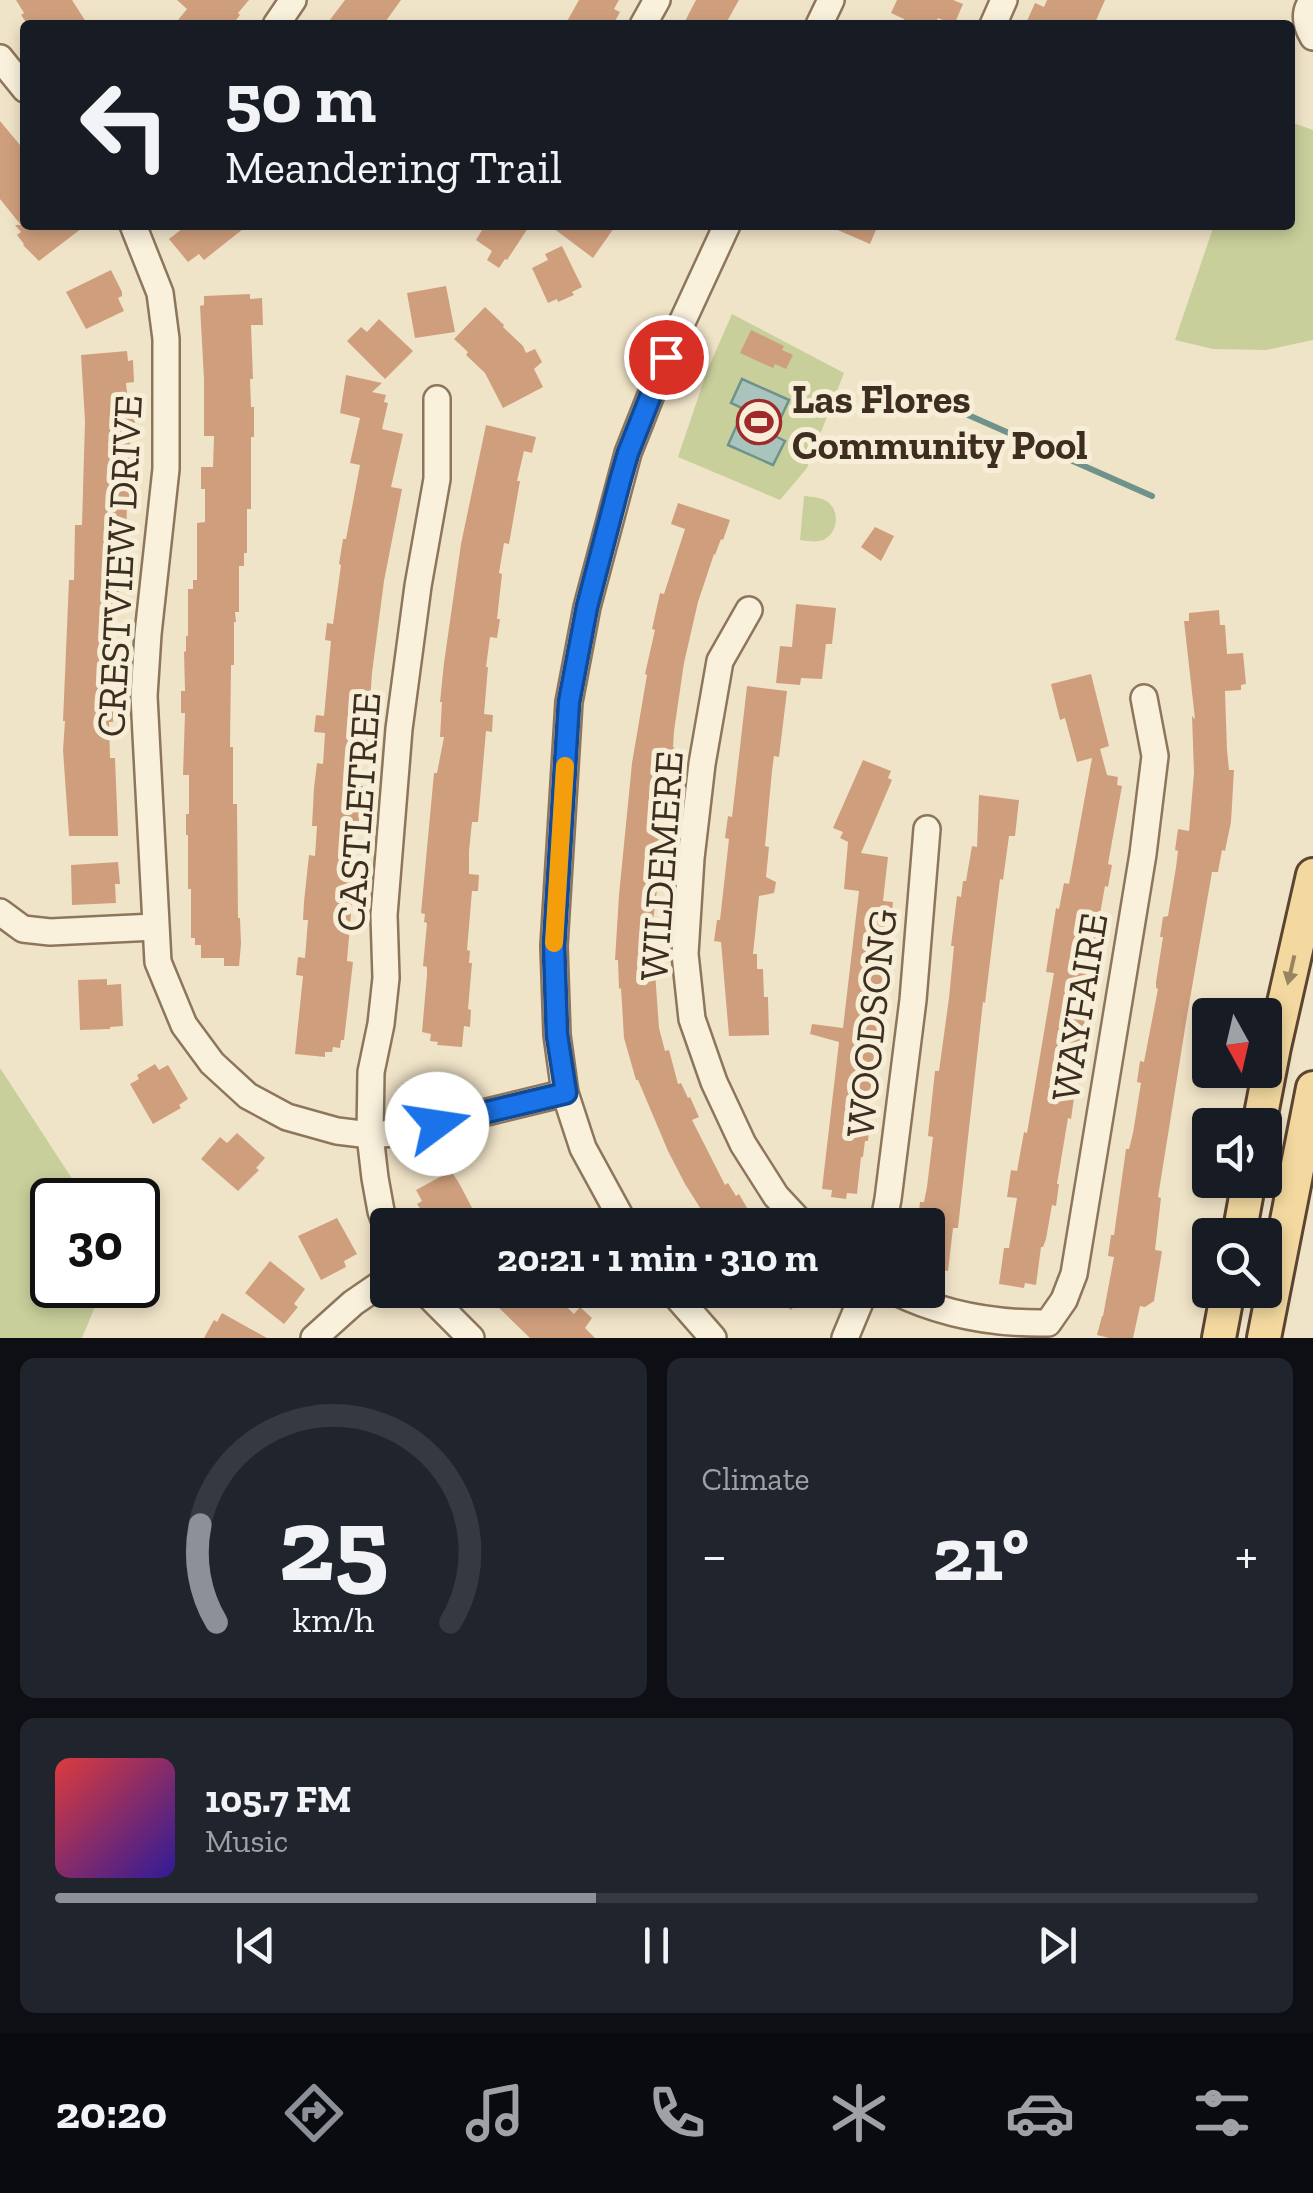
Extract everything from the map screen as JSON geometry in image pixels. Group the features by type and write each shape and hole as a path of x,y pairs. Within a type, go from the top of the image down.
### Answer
{"main road":[{"path":"1262,1108 1313,875"},
{"path":"1264,1338 1313,1088"},
{"path":"1220,1338 1225,1308"}],"street":[{"path":"1313,0 1308,6 1306,25 1313,36"},
{"path":"0,58 20,82"},
{"name":"CRESTVIEW DRIVE","path":"136,230 160,293 166,338 166,469 144,696 158,962 184,1025 212,1063 248,1096 287,1117 338,1131 370,1135 404,1132 566,1093"},
{"path":"616,1208 583,1148 566,1093 557,1035 554,946 569,702 587,607 628,453 666,357 725,230"},
{"name":"CASTLETREE","path":"379,1208 370,1135 371,1072 386,978 384,915 398,747 418,586 437,478 437,398"},
{"name":"WILDEMERE","path":"749,610 720,661 690,858 684,954 692,1019 714,1082 751,1157 787,1208"},
{"name":"WAYFAIRE","path":"940,1308 1015,1324 1048,1323 1064,1300 1074,1274 1156,756 1144,698"},
{"name":"WOODSONG","path":"886,1208 913,1000 927,828"},
{"path":"0,912 23,930 155,927"},
{"path":"314,1338 370,1292"},
{"path":"441,1308 471,1338"},
{"path":"687,1308 714,1338"},
{"path":"844,1338 858,1308"}],"green space":[{"path":"1295,124 1313,130 1313,340 1266,350 1213,349 1175,340 1212,230 1295,230"},
{"path":"732,314 844,373 807,468 780,500 678,457 707,371"},
{"path":"804,496 825,500 832,506 835,526 822,540 800,540"},
{"path":"0,1068 72,1178 30,1178 30,1308 94,1308 82,1338 0,1338"}],"water":[{"name":"Las Flores Community Pool","path":"742,379 789,400 773,435 785,441 773,465 728,445 744,409 731,403"}],"building":[{"path":"16,0 72,0 85,20 24,20 21,15 24,13"},
{"path":"177,0 249,0 236,20 178,20 187,9"},
{"path":"345,0 401,0 387,20 330,20"},
{"path":"579,0 619,0 614,9 620,12 616,20 568,20"},
{"path":"696,0 739,0 728,20 686,20"},
{"path":"897,0 953,0 963,4 956,20 904,20 891,13"},
{"path":"1047,0 1105,0 1096,20 1027,20 1035,3 1044,7"},
{"path":"0,121 20,145 20,224 0,199"},
{"path":"15,225 20,225 20,230 79,230 39,261 23,245"},
{"path":"181,230 242,230 204,260 199,254 188,262 169,239"},
{"path":"482,230 527,230 499,268 487,260 492,251 476,240"},
{"path":"556,230 613,230 593,258"},
{"path":"838,230 876,230 870,244"},
{"path":"562,246 582,287 572,292 574,295 548,303 532,268 548,260 545,254"},
{"path":"111,270 122,292 118,298 124,311 86,329 66,292"},
{"path":"446,286 455,332 415,338 407,293"},
{"path":"250,294 250,299 262,298 263,325 251,325 251,509 247,509 247,553 244,566 239,566 239,612 235,612 231,665 230,747 233,804 237,804 241,944 239,966 224,966 224,958 201,958 201,945 195,945 195,938 191,938 186,835 189,775 183,775 185,713 181,713 181,691 185,691 188,589 193,589 193,580 197,580 197,523 205,522 201,467 213,467 214,436 204,436 200,306 204,305 204,296"},
{"path":"485,307 526,353 535,349 542,362 534,369 543,387 503,408 485,373 454,339"},
{"path":"379,319 413,351 385,379 347,341 361,327 367,332"},
{"path":"751,330 784,346 782,350 793,355 786,369 775,364 773,368 740,353"},
{"path":"127,351 128,361 133,360 134,382 126,383 129,412 135,412 135,435 130,435 132,490 127,498 126,558 120,558 109,692 113,692 110,758 115,758 118,836 69,836 63,721 69,580 74,580 75,525 82,525 85,421 81,355"},
{"path":"346,375 382,383 372,392 386,395 382,429 403,434 391,487 402,489 384,581 367,747 358,746 355,777 360,778 359,786 363,786 358,827 354,827 353,840 348,840 345,869 352,870 354,878 347,961 353,962 344,1040 340,1048 325,1052 325,1057 295,1054 303,976 296,975 298,957 305,958 308,920 303,920 304,902 309,855 315,856 314,788 317,763 323,764 325,733 314,732 316,715 324,716 331,641 325,640 327,623 333,624 343,539 360,465 350,463 360,418 340,413"},
{"path":"486,425 536,437 532,453 524,451 517,481 509,544 504,543 499,573 502,574 497,638 490,637 486,667 484,714 493,715 492,732 486,731 478,822 472,822 469,851 469,874 479,875 478,891 472,891 467,950 472,963 470,1027 464,1026 462,1047 437,1045 438,1042 430,1041 431,1034 422,1032 427,923 421,913 434,773 444,737 440,737 440,702 444,663 461,544"},
{"path":"678,503 730,520 698,602 684,663 673,769 668,768 661,884 658,883 648,958 654,958 659,1028 665,1051 669,1050 678,1084 690,1097 699,1117 692,1120 725,1185 728,1183 736,1196 739,1194 747,1208 700,1208 685,1184 636,1080 624,1038 615,960 632,763 655,630 652,629 660,593 664,594 685,529 671,524"},
{"path":"875,527 894,536 881,561 861,547"},
{"path":"796,604 836,608 832,644 826,644 822,679 801,678 800,685 776,683 780,646 792,647"},
{"path":"1219,610 1220,625 1225,625 1227,654 1243,653 1246,684 1241,685 1241,690 1225,691 1229,770 1234,770 1231,822 1218,872 1212,872 1187,1016 1158,1197 1161,1198 1155,1250 1162,1251 1154,1301 1140,1306 1133,1338 1109,1338 1097,1335 1114,1257 1108,1256 1111,1235 1126,1149 1133,1133 1141,1083 1137,1082 1140,1061 1144,1062 1158,989 1160,937 1163,917 1168,916 1178,829 1189,831 1194,773 1192,716 1195,719 1184,621 1189,621 1189,613"},
{"path":"1091,674 1109,746 1100,749 1107,775 1118,777 1117,785 1122,786 1056,1206 1052,1205 1041,1247 1036,1285 1025,1283 1024,1288 999,1284 1017,1198 1007,1197 1011,1170 1017,1171 1024,1132 1027,1133 1054,973 1046,972 1056,908 1059,909 1064,883 1069,884 1092,758 1077,762 1051,684"},
{"path":"747,686 787,691 779,757 774,756 765,846 769,847 766,877 776,882 774,893 759,896 753,954 757,954 757,969 763,969 769,1035 729,1036 721,942 714,941 720,920 729,839 725,838 728,816 732,817"},
{"path":"863,760 891,771 888,778 892,780 861,853 888,857 883,901 893,902 888,945 892,945 884,982 878,1054 874,1054 868,1141 861,1157 857,1194 847,1193 846,1199 831,1197 832,1190 822,1189 839,1042 810,1034 812,1024 843,1028 859,891 844,889 848,842 840,838 843,832 833,828"},
{"path":"979,795 1019,800 1015,836 1009,836 1003,880 1000,879 958,1228 953,1228 948,1271 945,1208 919,1208 927,1187 933,1137 928,1136 949,998 957,896 961,897 966,881 972,846 977,847"},
{"path":"118,862 120,884 115,884 116,903 72,905 71,865"},
{"path":"107,979 107,985 121,984 123,1026 80,1030 78,980"},
{"path":"155,1064 159,1070 168,1065 188,1099 179,1105 181,1108 153,1124 130,1084"},
{"path":"237,1133 265,1158 238,1191 201,1159 220,1137 227,1143"},
{"path":"451,1171 472,1208 420,1208 417,1204 422,1201 416,1190"},
{"path":"337,1218 357,1254 344,1261 346,1267 321,1280 298,1236"},
{"path":"270,1261 305,1289 294,1304 298,1307 284,1324 245,1293"},
{"path":"499,1308 568,1308 574,1314 581,1308 592,1318 585,1328 595,1338 530,1338"},
{"path":"222,1313 267,1338 204,1338"}],"waterway":[{"path":"916,392 1152,496"}],"slow traffic":[{"path":"554,943 565,766"}],"place":[{"name":"Las Flores Community Pool","path":"759,422"}],"route":[{"path":"437,1124 566,1093 557,1035 554,946 569,702 604,537 628,453 666,357"}]}
